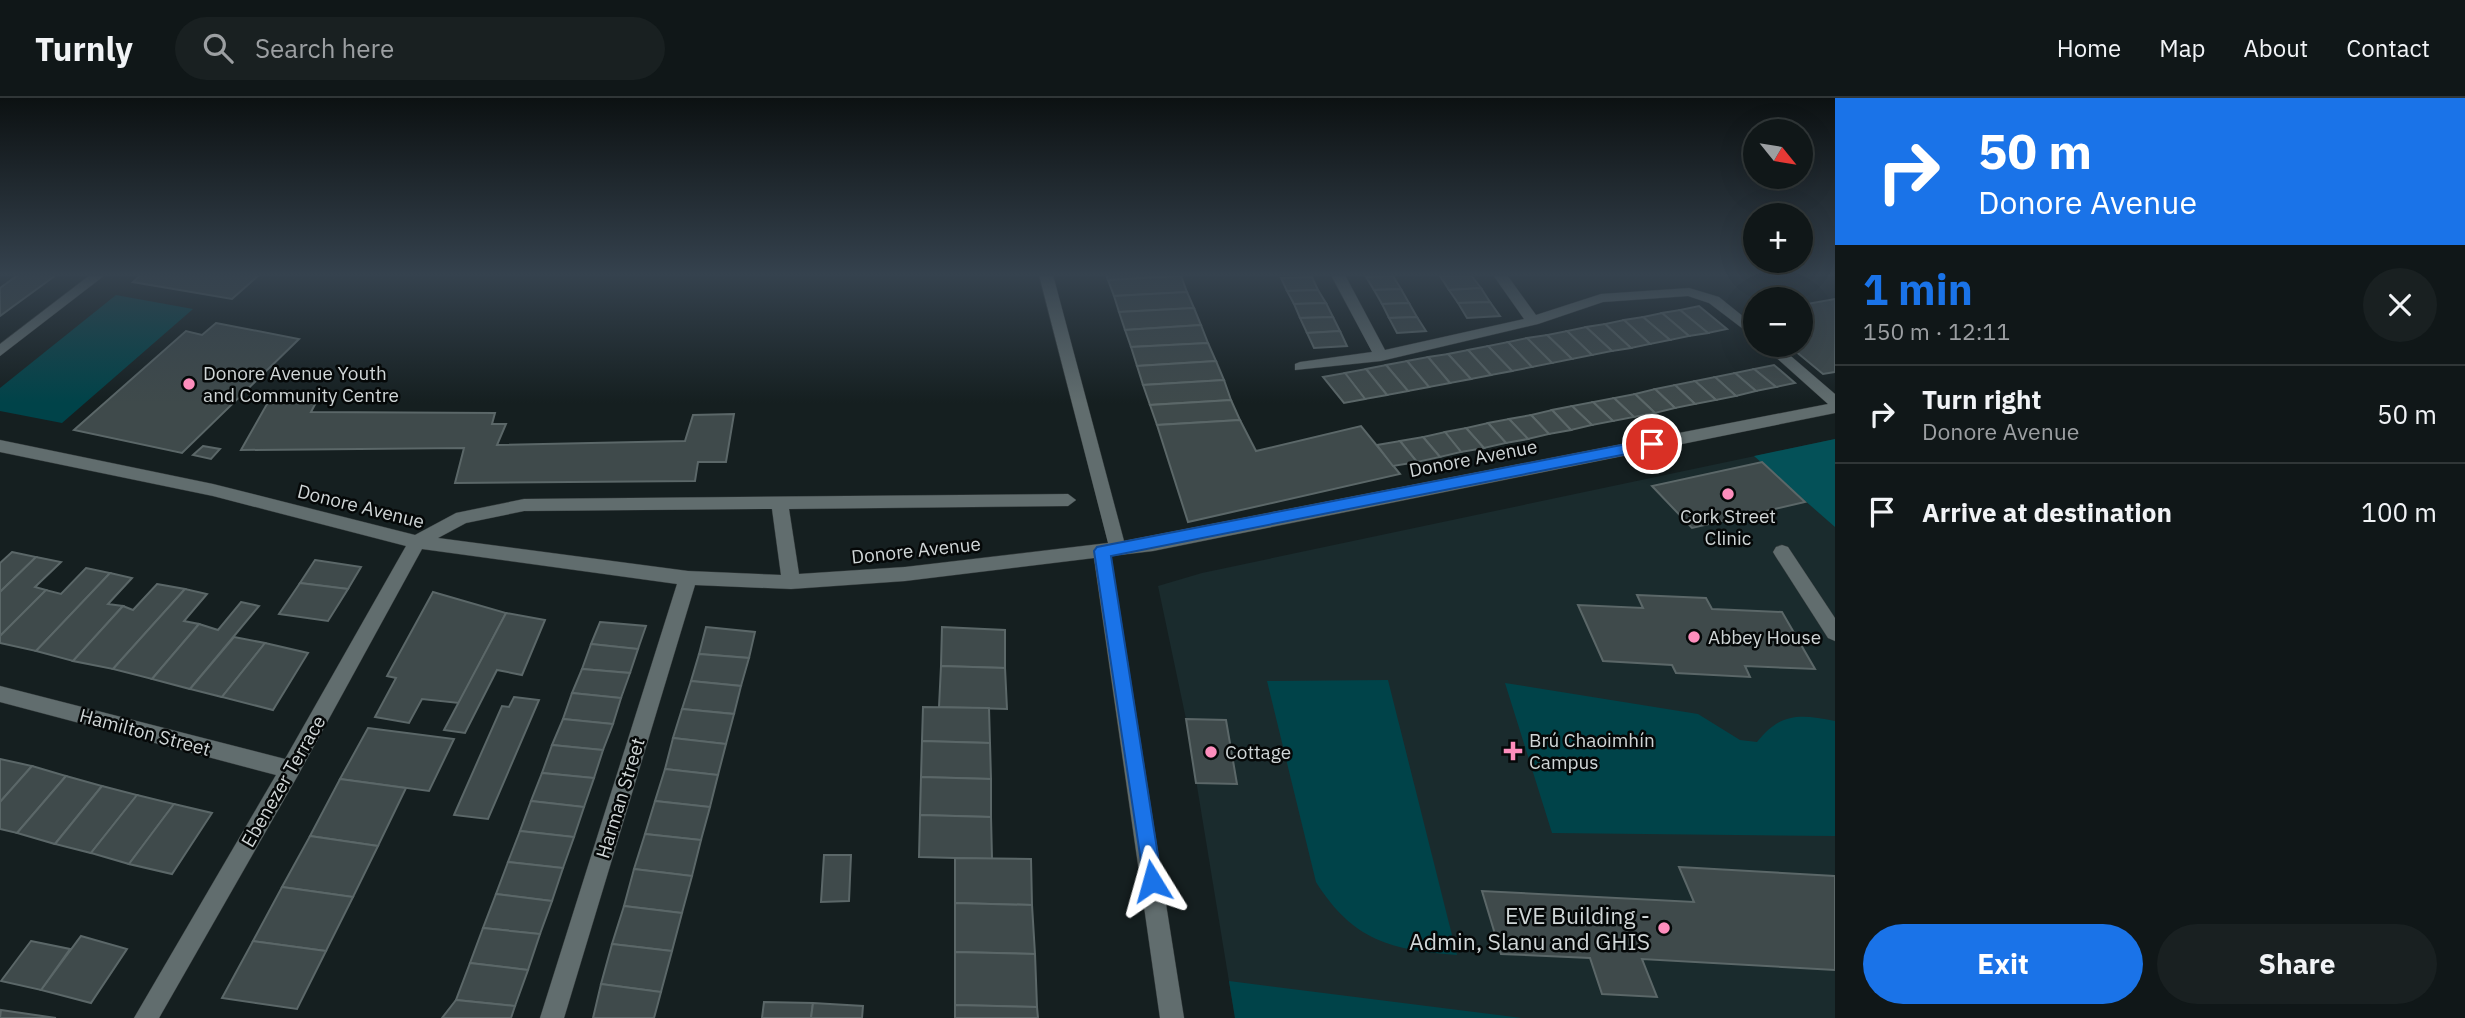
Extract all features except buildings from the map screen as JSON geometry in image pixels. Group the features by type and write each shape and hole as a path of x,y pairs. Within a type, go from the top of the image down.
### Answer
{"street":[{"path":"0,351 43,318"},
{"path":"1056,318 1110,550 1172,1018"},
{"path":"1361,318 1381,356"},
{"path":"1300,368 1381,356 1542,318"},
{"path":"1783,357 1835,402"},
{"name":"Donore Avenue","path":"0,446 213,490 417,542 688,578 791,582 905,574 1110,550 1835,408"},
{"path":"417,542 462,517 524,505 1068,500"},
{"path":"779,501 791,582"},
{"name":"Ebenezer Terrace","path":"146,1018 290,770 417,542"},
{"path":"1782,552 1835,634"},
{"name":"Harman Street","path":"552,1018 688,578"},
{"name":"Hamilton Street","path":"0,694 290,770"}],"shaded area":[{"path":"87,318 183,318 62,423 0,411 0,388"},
{"name":"Brú Chaoimhín Campus","path":"1835,439 1835,1018 1235,1018 1186,719 1158,586 1202,573"},
{"path":"1835,439 1835,527 1754,456"},
{"path":"1388,680 1457,955 1412,950 1376,939 1344,918 1316,882 1267,681"},
{"path":"1505,683 1698,714 1740,740 1757,742 1783,720 1811,717 1835,721 1835,836 1552,833"},
{"path":"1229,981 1522,1018 1235,1018"}],"place":[{"name":"Donore Avenue Youth and Community Centre","path":"189,384"},
{"name":"Cork Street Clinic","path":"1728,494"},
{"name":"Abbey House","path":"1694,637"},
{"name":"Brú Chaoimhín Campus","path":"1513,751"},
{"name":"Cottage","path":"1211,752"},
{"name":"EVE Building - Admin, Slanu and GHIS","path":"1664,928"}],"route":[{"path":"1152,881 1102,551 1171,540 1652,444"}]}
